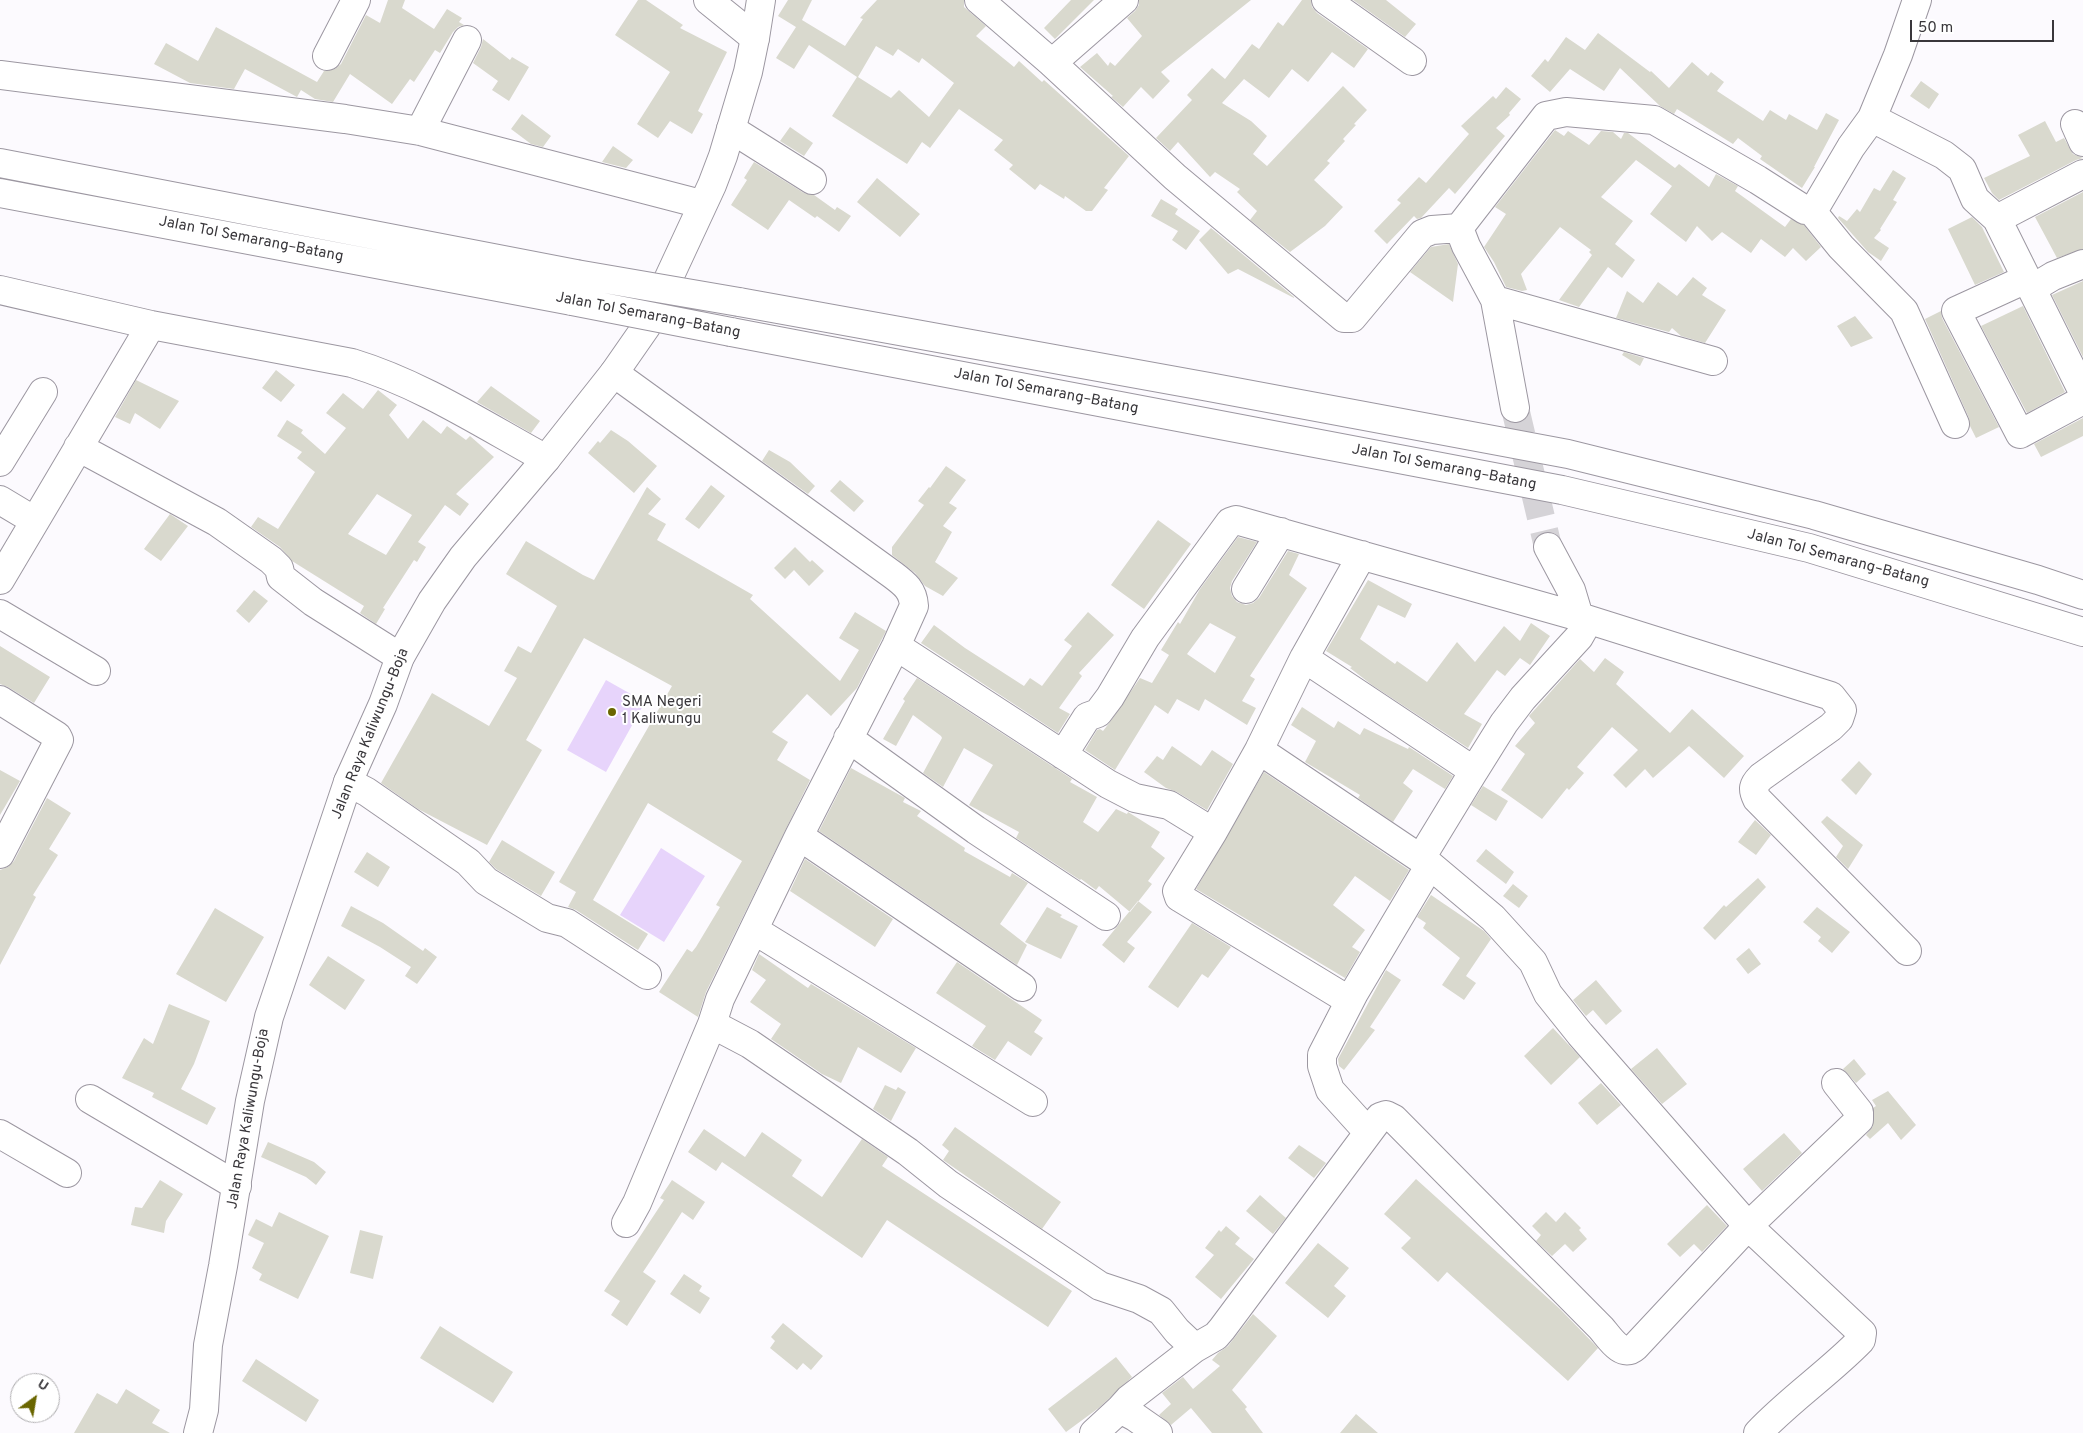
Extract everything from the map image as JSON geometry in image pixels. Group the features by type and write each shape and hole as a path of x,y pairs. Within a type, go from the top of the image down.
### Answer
{"main road":[{"path":"327,56 356,0"},
{"path":"708,0 755,38"},
{"name":"Jalan Raya Kaliwungu-Boja","path":"198,1433 204,1410 208,1345 237,1186 250,1101 268,1017 348,782 400,657 432,601 463,557 546,459 614,373 646,327 701,204 712,185 731,129 755,38 761,0"},
{"path":"979,0 1052,63 1175,177 1344,318 1352,318 1422,234 1432,230 1459,228 1542,120 1553,113 1566,112 1654,120 1741,170 1805,210 1815,208 1851,147 1872,118 1898,55 1917,0"},
{"path":"1052,63 1124,0"},
{"path":"1326,0 1412,61"},
{"path":"420,131 467,40"},
{"path":"0,75 344,119 420,131 701,204"},
{"path":"1872,118 1934,149 1962,169 1975,199 1997,219 2083,392"},
{"path":"731,129 812,180"},
{"name":"Jalan Tol Semarang–Batang","path":"0,163 576,274 1209,386 1568,454 1814,515 2028,577 2083,595"},
{"path":"1997,219 2083,174"},
{"name":"Jalan Tol Semarang–Batang","path":"0,193 1562,490 1809,548 2083,632"},
{"path":"1811,210 1841,247 1904,311 1955,424"},
{"path":"1459,228 1466,246 1495,300 1515,408"},
{"path":"2026,279 2038,285 2053,276 2083,264"},
{"path":"2026,279 1956,311 2020,434 2083,400"},
{"path":"0,290 151,325 352,363 416,387 546,459"},
{"path":"1495,300 1713,360"},
{"path":"0,580 151,325"},
{"path":"614,373 904,583 912,593 914,606 896,646 799,836 720,999 712,1024 637,1203 626,1223"},
{"path":"0,462 43,392"},
{"path":"78,447 217,522 271,560 279,568 281,577 313,602 400,657"},
{"path":"0,500 35,521"},
{"path":"1064,755 1087,717 1098,713 1110,697 1145,638 1230,522 1236,520 1580,617 1825,693 1836,700 1842,710 1839,720 1761,777 1755,783 1753,791 1757,800 1907,951"},
{"path":"1246,589 1281,532"},
{"path":"1368,1132 1330,1090 1322,1066 1322,1054 1474,771 1504,723 1523,698 1579,637 1583,630 1571,590 1548,547"},
{"path":"1350,1001 1177,895 1177,891 1259,750 1304,658 1362,555"},
{"path":"0,614 96,671"},
{"path":"896,646 1123,792 1135,798 1169,805 1213,832"},
{"path":"1304,658 1474,771"},
{"path":"0,700 57,736 59,740 0,854"},
{"path":"848,738 976,830 1106,916"},
{"path":"1259,750 1426,862 1493,918 1533,962 1548,994 1580,1034 1748,1226 1863,1335 1862,1340 1777,1413 1758,1433"},
{"path":"348,782 367,792 468,862 486,881 547,918 567,923 647,976"},
{"path":"799,836 1022,987"},
{"path":"754,930 1033,1102"},
{"path":"712,1024 750,1044 921,1161 948,1184 1100,1286 1139,1299 1161,1311 1177,1331 1195,1348"},
{"path":"1094,1433 1129,1399 1195,1348 1216,1336 1380,1117 1386,1115 1394,1119 1624,1351 1629,1351 1636,1347 1748,1226 1860,1120 1859,1112 1836,1083"},
{"path":"90,1099 237,1186"},
{"path":"0,1134 67,1173"},
{"path":"1120,1409 1158,1433"}],"shaded area":[{"path":"606,680 645,702 606,772 567,750"},
{"path":"661,848 705,876 664,942 620,915"}],"building":[{"path":"388,0 405,0 402,8 434,29 447,9 462,18 459,22 464,25 458,27 453,32 440,53 435,50 414,82 410,79 392,104 350,74 333,102 315,99 301,90 297,97 245,69 234,89 190,83 154,64 166,43 198,61 216,27 317,82 324,71 335,69 341,64 366,15 380,23"},
{"path":"638,0 646,0 683,25 680,28 727,52 698,111 703,114 692,134 670,121 658,138 637,124 670,72 615,35"},
{"path":"788,0 812,0 802,20 845,46 863,19 860,18 877,0 964,0 964,7 986,26 976,36 1014,67 1019,61 1042,82 1044,80 1129,156 1104,188 1108,190 1092,211 1086,211 1065,196 1064,199 1040,184 1035,190 1009,169 1013,165 994,150 1003,140 959,109 930,148 922,142 907,164 832,116 857,77 809,45 794,69 776,58 796,27 778,16","holes":["876,46 893,56 898,49 919,63 922,58 954,83 929,117 899,90 891,98 858,77"]},
{"path":"1071,0 1094,0 1055,39 1044,28"},
{"path":"1139,0 1251,0 1161,72 1170,81 1153,99 1141,87 1123,107 1080,67 1097,53 1108,66 1110,62 1115,66 1142,36 1127,18 1139,5"},
{"path":"1302,0 1311,0 1312,7 1317,13 1368,49 1354,68 1332,52 1308,82 1292,69 1269,98 1244,79 1222,103 1251,121 1267,136 1253,154 1267,166 1343,86 1367,110 1343,139 1345,141 1327,161 1330,163 1314,180 1343,207 1325,226 1290,252 1250,220 1257,211 1237,192 1240,189 1215,172 1210,177 1178,142 1170,151 1156,138 1192,100 1187,95 1212,68 1225,79 1252,44 1259,49 1278,22 1283,26"},
{"path":"1353,0 1386,0 1416,24 1405,37"},
{"path":"1598,33 1651,71 1669,88 1692,62 1708,76 1711,72 1724,82 1717,91 1763,121 1770,110 1786,120 1789,114 1817,130 1826,113 1839,120 1802,188 1760,159 1762,156 1738,138 1733,144 1677,109 1674,114 1660,106 1620,68 1604,91 1570,69 1550,92 1531,76 1545,59 1548,62 1566,37 1585,50"},
{"path":"483,39 510,60 512,57 529,67 509,101 492,90 498,81 473,63"},
{"path":"1921,81 1939,94 1929,109 1910,96"},
{"path":"1506,87 1521,99 1509,113 1510,115 1496,128 1505,136 1455,194 1449,188 1421,218 1417,219 1414,216 1387,244 1374,231 1401,203 1397,200 1419,177 1426,183 1469,134 1461,126 1493,96 1496,99"},
{"path":"522,114 551,136 543,147 531,144 511,129"},
{"path":"2045,121 2056,142 2064,138 2073,154 2083,158 1999,200 1992,193 1984,178 2030,156 2018,135"},
{"path":"790,127 813,143 804,156 780,141"},
{"path":"1555,130 1564,136 1568,131 1589,145 1601,131 1613,132 1621,139 1624,133 1628,133 1675,168 1679,164 1709,187 1716,174 1738,186 1735,191 1785,227 1791,219 1803,224 1821,247 1806,261 1793,248 1785,257 1761,239 1751,253 1722,232 1712,241 1697,226 1686,242 1650,214 1672,186 1636,160 1601,197 1633,221 1615,244 1635,260 1622,278 1608,267 1579,307 1559,300 1592,255 1589,252 1591,250 1560,227 1521,274 1527,290 1522,291 1506,287 1494,262 1484,247 1506,214 1495,207"},
{"path":"613,146 633,160 626,168 602,162"},
{"path":"754,162 804,193 814,195 835,210 837,207 851,216 839,232 817,216 815,218 789,200 768,230 731,205 747,180 744,178"},
{"path":"1893,170 1906,178 1893,200 1897,202 1881,230 1874,238 1889,248 1881,261 1868,252 1838,218 1839,216 1847,221 1857,209 1860,212 1874,188 1880,191"},
{"path":"877,178 920,214 900,237 857,202"},
{"path":"2083,192 2083,249 2057,258 2035,217"},
{"path":"1161,199 1178,209 1175,214 1200,231 1186,250 1172,240 1178,231 1151,216"},
{"path":"1972,217 1982,227 2004,272 1975,285 1948,229"},
{"path":"1211,228 1294,298 1238,269 1228,274 1199,240"},
{"path":"1449,244 1458,264 1453,302 1410,272 1431,247"},
{"path":"1693,277 1707,288 1702,295 1726,310 1705,343 1681,336 1672,328 1669,332 1616,318 1627,291 1643,303 1658,282 1677,296"},
{"path":"2083,281 2083,357 2052,295"},
{"path":"2023,306 2065,392 2027,413 1981,326"},
{"path":"1941,311 1942,318 1999,427 1976,438 1925,319"},
{"path":"1855,316 1873,338 1851,347 1837,326"},
{"path":"1624,352 1644,358 1640,366 1622,355"},
{"path":"276,370 295,385 281,402 262,388"},
{"path":"136,380 179,401 160,429 135,413 130,424 115,417"},
{"path":"491,386 540,421 531,433 477,402"},
{"path":"378,390 397,405 389,415 408,439 423,420 441,434 447,426 466,440 470,436 494,457 456,494 469,504 460,516 445,505 418,542 426,547 417,562 414,560 383,608 385,609 376,624 360,613 364,606 292,561 280,547 251,527 258,517 278,529 315,472 297,458 302,452 277,436 287,420 303,430 301,433 325,454 346,428 326,413 343,393 363,409","holes":["377,494 412,515 386,555 348,534"]},
{"path":"2083,418 2083,436 2041,457 2034,444"},
{"path":"611,430 628,441 657,466 634,493 588,453"},
{"path":"769,450 790,462 815,486 808,494 762,461"},
{"path":"946,466 966,480 949,503 957,508 943,526 952,532 935,562 958,578 943,596 925,586 915,573 892,555 892,547 924,505 918,501"},
{"path":"840,480 864,501 854,512 830,491"},
{"path":"711,485 725,496 699,529 685,519"},
{"path":"647,487 661,499 648,514 666,524 657,540 753,595 750,599 840,681 859,650 839,638 855,612 886,631 857,688 831,716 807,694 772,732 788,742 777,760 810,780 706,992 698,1017 659,992 687,949 692,952 696,947 720,907 716,905 742,861 648,803 593,900 648,934 638,950 576,910 568,907 576,892 559,882 672,686 584,638 526,740 542,750 487,845 418,809 381,783 432,693 489,726 517,678 504,671 518,646 531,653 557,606 506,574 526,541 594,580"},
{"path":"170,514 188,526 161,561 144,549"},
{"path":"1158,520 1191,544 1144,609 1111,585"},
{"path":"1238,537 1257,542 1232,581 1230,588 1232,596 1237,602 1246,605 1253,603 1259,598 1288,551 1299,554 1289,575 1307,588 1250,676 1255,679 1242,701 1256,708 1247,725 1205,699 1199,711 1177,699 1168,714 1155,705 1115,770 1085,750 1097,730 1103,731 1110,722 1140,678 1152,683 1169,655 1161,650 1178,622 1180,624 1200,589","holes":["1210,623 1236,637 1215,673 1187,654"]},
{"path":"795,547 810,562 812,560 824,571 809,586 794,570 785,579 774,568"},
{"path":"1368,580 1412,604 1405,618 1378,605 1360,639 1395,664 1397,661 1427,682 1457,642 1475,662 1504,626 1520,641 1531,623 1550,636 1530,665 1520,658 1505,676 1497,670 1464,714 1482,724 1468,748 1372,685 1350,668 1352,667 1326,651"},
{"path":"254,590 268,601 249,623 236,611"},
{"path":"1088,612 1114,635 1079,673 1082,676 1059,708 1070,714 1058,733 921,643 934,625 965,648 1024,686 1030,678 1042,686 1072,646 1064,640"},
{"path":"0,646 50,677 34,703 0,684"},
{"path":"1605,658 1624,672 1616,684 1670,733 1692,709 1744,756 1724,778 1689,746 1653,778 1645,769 1626,788 1613,775 1638,750 1612,727 1577,767 1584,773 1569,790 1567,788 1542,819 1501,790 1525,754 1515,746 1535,723 1529,716 1580,659 1594,672"},
{"path":"917,678 1072,779 1070,782 1097,797 1083,822 1098,832 1116,809 1127,814 1128,812 1160,832 1151,847 1165,858 1148,881 1152,884 1130,912 1099,886 1096,890 1016,838 1019,832 969,805 993,765 964,748 943,787 923,773 942,738 941,736 913,715 896,746 883,739 905,701 903,699"},
{"path":"1302,707 1334,728 1338,721 1360,735 1364,728 1408,749 1409,747 1453,776 1445,789 1413,769 1403,783 1413,791 1393,822 1358,798 1360,795 1305,762 1316,741 1291,725"},
{"path":"1172,746 1201,766 1212,750 1233,764 1207,810 1177,792 1166,788 1144,772 1157,756 1163,760"},
{"path":"1859,761 1872,774 1856,795 1841,780"},
{"path":"851,768 905,798 903,802 921,811 917,816 965,848 964,851 1010,877 1012,873 1028,883 1000,924 1027,945 1017,965 819,831"},
{"path":"0,770 20,781 0,815"},
{"path":"1264,772 1409,870 1390,901 1355,876 1333,905 1365,930 1352,947 1360,952 1345,978 1196,889"},
{"path":"1483,786 1508,801 1496,821 1471,805"},
{"path":"47,798 71,813 49,849 58,855 33,895 36,897 0,965 0,870 8,867 14,861"},
{"path":"1827,816 1863,845 1848,869 1836,857 1843,846 1821,822"},
{"path":"1755,820 1771,835 1756,855 1738,842"},
{"path":"502,840 555,872 541,896 496,869 489,862"},
{"path":"1486,849 1514,872 1506,884 1476,861"},
{"path":"367,852 390,867 378,887 354,872"},
{"path":"805,859 893,919 875,947 790,891"},
{"path":"1758,878 1766,887 1715,940 1703,928 1724,905 1726,907"},
{"path":"1513,884 1528,896 1519,908 1503,896"},
{"path":"1431,895 1484,931 1491,939 1466,976 1476,983 1464,1000 1442,985 1460,958 1423,928 1426,923 1417,917"},
{"path":"1138,901 1152,912 1127,942 1135,948 1124,963 1102,945"},
{"path":"351,906 383,923 423,951 425,948 437,957 417,984 405,976 411,967 380,947 341,926"},
{"path":"1047,907 1062,915 1060,917 1078,926 1061,959 1025,942"},
{"path":"1817,907 1850,932 1832,953 1818,941 1821,937 1803,922"},
{"path":"215,908 264,937 226,1002 176,974"},
{"path":"1192,923 1231,947 1208,978 1202,974 1178,1008 1148,987"},
{"path":"1749,948 1761,964 1748,974 1736,959"},
{"path":"759,954 808,988 811,984 916,1048 901,1073 858,1047 841,1083 822,1074 771,1039 781,1024 750,1002 766,980 752,970"},
{"path":"328,956 365,980 345,1010 309,985"},
{"path":"957,962 1042,1020 1034,1032 1043,1038 1031,1056 1008,1041 995,1060 972,1046 986,1026 936,993"},
{"path":"1386,970 1401,980 1370,1027 1375,1030 1344,1070 1339,1066 1338,1059"},
{"path":"1596,980 1622,1011 1606,1025 1593,1010 1586,1016 1573,1000"},
{"path":"169,1004 210,1021 194,1064 181,1089 216,1108 207,1125 152,1097 154,1093 122,1078 144,1038 153,1044"},
{"path":"1553,1028 1580,1057 1551,1085 1524,1056"},
{"path":"1657,1048 1687,1084 1662,1104 1631,1069"},
{"path":"1854,1059 1866,1074 1856,1083 1843,1069"},
{"path":"1601,1083 1621,1105 1597,1125 1578,1103"},
{"path":"885,1085 896,1090 898,1087 906,1092 891,1121 873,1109"},
{"path":"1888,1091 1916,1125 1901,1140 1888,1123 1870,1139 1866,1135 1873,1126 1873,1108 1876,1106 1872,1100"},
{"path":"955,1127 1061,1202 1042,1229 943,1160 949,1151 942,1145"},
{"path":"704,1129 745,1157 762,1132 802,1160 792,1176 822,1197 862,1139 888,1157 882,1166 1072,1291 1048,1327 887,1220 862,1258 722,1162 716,1171 688,1152"},
{"path":"1784,1133 1802,1153 1762,1191 1743,1169"},
{"path":"268,1142 314,1162 326,1172 316,1185 306,1177 261,1157"},
{"path":"1299,1145 1326,1163 1314,1178 1288,1158"},
{"path":"1416,1179 1560,1309 1598,1348 1568,1381 1447,1272 1438,1282 1401,1248 1411,1238 1384,1214"},
{"path":"160,1180 183,1194 166,1221 164,1233 131,1225 135,1207 142,1208"},
{"path":"672,1180 705,1202 693,1220 682,1212 643,1272 656,1281 627,1326 611,1315 620,1301 604,1291 664,1200 660,1198"},
{"path":"1260,1195 1286,1218 1273,1234 1246,1211"},
{"path":"1707,1205 1727,1226 1702,1252 1694,1244 1680,1257 1667,1244"},
{"path":"279,1212 329,1236 298,1299 259,1280 262,1274 252,1268 264,1243 248,1235 256,1219 272,1227"},
{"path":"1546,1212 1556,1222 1565,1212 1581,1228 1579,1230 1587,1239 1573,1252 1565,1244 1552,1256 1536,1241 1541,1235 1532,1226"},
{"path":"1226,1226 1240,1238 1235,1244 1254,1259 1221,1299 1195,1277 1214,1255 1205,1248 1219,1230 1221,1232"},
{"path":"360,1230 383,1236 373,1279 350,1273"},
{"path":"1318,1243 1349,1268 1334,1286 1346,1296 1328,1318 1285,1283"},
{"path":"684,1274 702,1286 699,1291 710,1298 700,1314 670,1294"},
{"path":"1253,1314 1277,1336 1232,1390 1247,1407 1245,1409 1263,1433 1212,1433 1191,1408 1171,1425 1159,1415 1171,1404 1162,1393 1183,1377 1193,1389 1220,1366 1212,1360 1228,1346"},
{"path":"783,1323 823,1356 811,1370 803,1363 797,1370 770,1348 775,1341 771,1337"},
{"path":"440,1326 513,1372 493,1403 420,1358"},
{"path":"1116,1357 1132,1377 1100,1407 1066,1432 1048,1409"},
{"path":"256,1359 319,1400 306,1422 242,1381"},
{"path":"126,1389 160,1410 152,1423 170,1433 74,1433 97,1393 117,1404"},
{"path":"1356,1414 1378,1433 1340,1433"}],"tunnel":[{"path":"1515,408 1548,547"}],"place":[{"name":"SMA Negeri 1 Kaliwungu","path":"612,712"}]}
